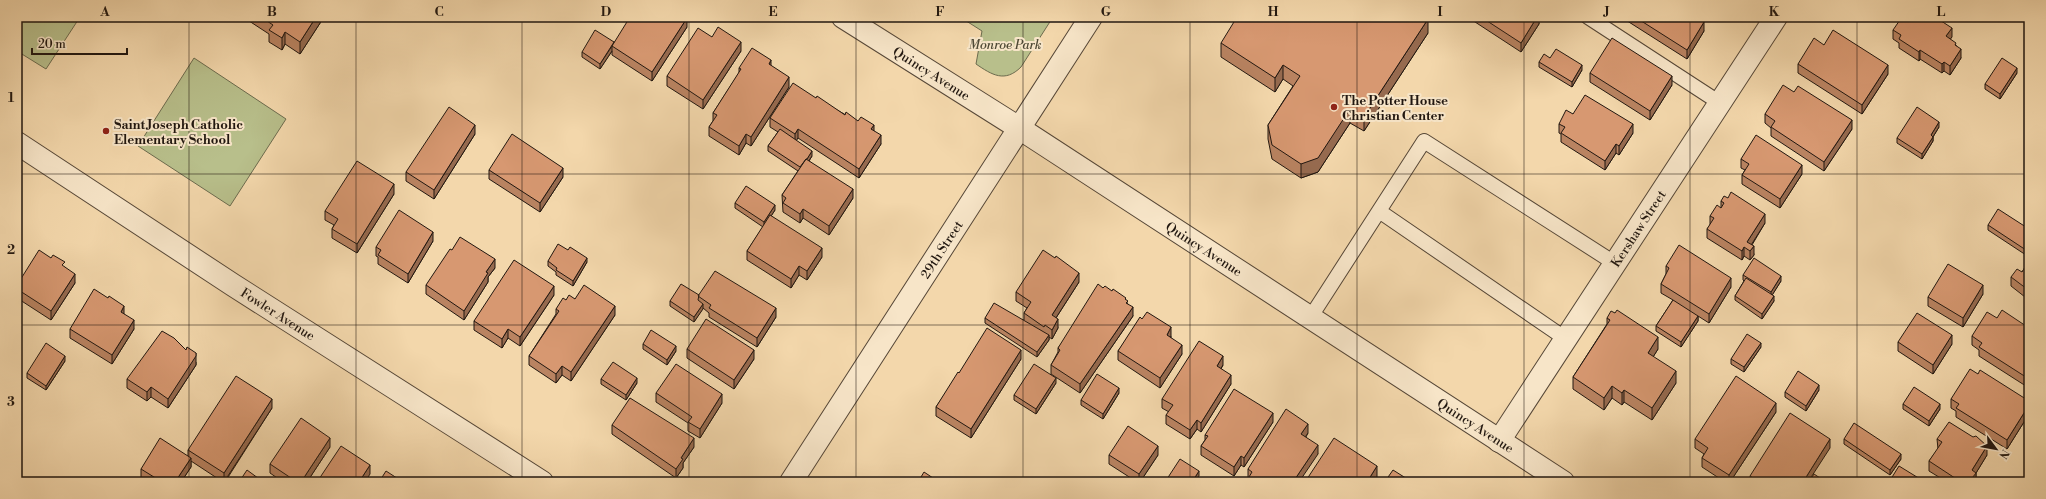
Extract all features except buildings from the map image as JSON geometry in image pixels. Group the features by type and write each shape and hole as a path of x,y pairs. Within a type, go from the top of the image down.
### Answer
{"street":[{"name":"Quincy Avenue","path":"844,17 1019,128 1563,482"},
{"name":"29th Street","path":"791,482 1091,17"},
{"name":"Kershaw Street","path":"1499,441 1776,17"},
{"name":"Fowler Avenue","path":"17,143 233,285 542,482"}],"lane":[{"path":"1588,17 1720,103"},
{"path":"1310,318 1424,141 1616,264"},
{"path":"1379,211 1566,339"}],"green space":[{"path":"25,17 80,17 46,69 17,51 17,29"},
{"name":"Monroe Park","path":"960,17 1053,17 1021,67 1009,75 998,76 976,64 982,31"},
{"path":"194,58 286,119 230,206 138,146"}],"place":[{"name":"The Potter House Christian Center","path":"1334,107"},
{"name":"Saint Joseph Catholic Elementary School","path":"106,131"}]}
